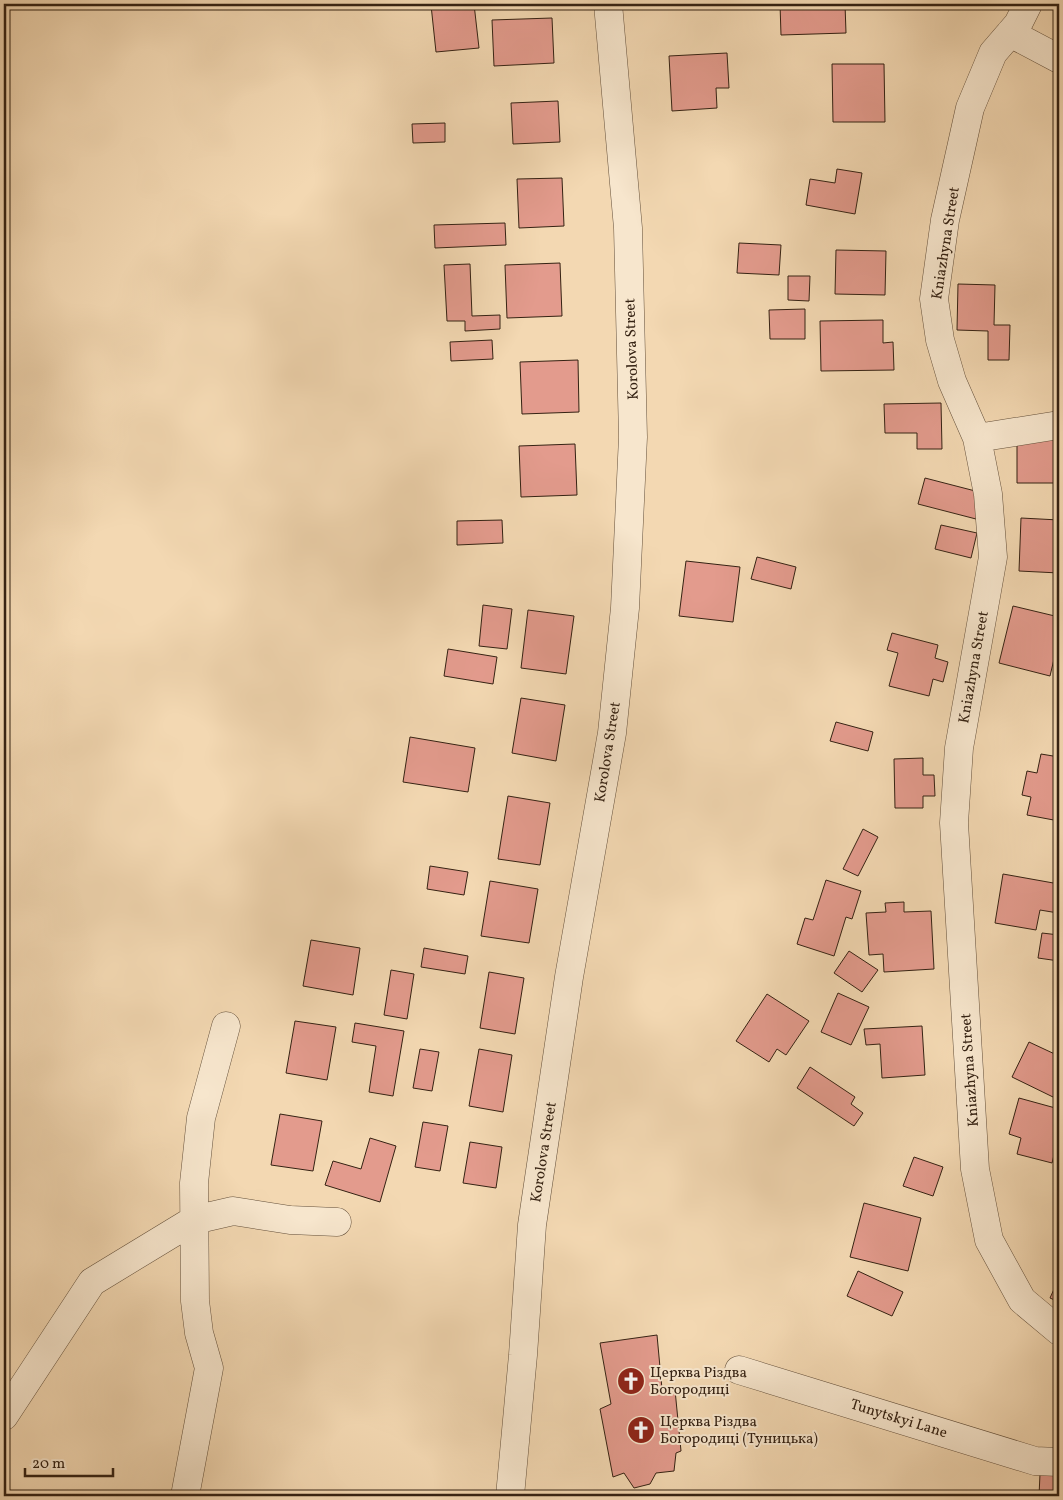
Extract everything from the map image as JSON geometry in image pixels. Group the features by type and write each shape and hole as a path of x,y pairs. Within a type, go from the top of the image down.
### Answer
{"street":[{"name":"Korolova Street","path":"510,1496 524,1355 532,1224 569,977 612,733 625,608 633,437 630,288 628,228 608,4"},
{"name":"Kniazhyna Street","path":"1028,4 1018,24 993,53 970,108 945,220 934,299 940,340 952,381 977,438 988,494 992,557 959,748 954,823 975,1169 989,1240 1022,1300 1059,1331"},
{"path":"1010,33 1059,59"},
{"path":"977,438 1059,425"},
{"path":"184,1496 209,1368 199,1333 195,1301 194,1183 201,1118 226,1026"},
{"path":"4,1416 92,1282 194,1220 233,1211 290,1220 337,1222"},
{"name":"Tunytskyi Lane","path":"739,1370 1035,1461 1059,1462"}],"building":[{"path":"474,4 479,48 436,52 431,5"},
{"path":"780,4 845,4 846,33 781,35"},
{"path":"552,18 554,63 494,66 492,20"},
{"path":"727,53 729,88 716,88 717,108 672,111 669,56"},
{"path":"832,64 884,64 885,122 833,122"},
{"path":"558,101 560,142 513,144 511,103"},
{"path":"445,123 445,142 413,143 412,124"},
{"path":"837,169 862,173 855,214 806,205 810,179 835,183"},
{"path":"562,178 564,226 519,228 517,179"},
{"path":"505,223 506,245 435,248 434,225"},
{"path":"739,243 781,245 779,275 737,273"},
{"path":"836,250 886,251 885,295 835,294"},
{"path":"560,263 562,316 507,318 505,265"},
{"path":"470,264 472,316 500,315 500,329 465,331 465,321 447,321 444,265"},
{"path":"788,276 810,276 809,301 788,300"},
{"path":"958,284 995,285 994,325 1010,325 1009,360 988,360 988,331 957,330"},
{"path":"805,309 805,339 770,339 769,310"},
{"path":"883,320 883,343 893,342 894,370 821,371 820,321"},
{"path":"492,340 493,359 451,361 450,342"},
{"path":"578,360 579,412 522,414 520,362"},
{"path":"941,403 942,449 917,449 917,433 885,433 884,404"},
{"path":"1017,436 1059,436 1059,483 1017,483"},
{"path":"575,444 577,495 521,497 519,446"},
{"path":"925,478 983,493 976,519 918,504"},
{"path":"1021,518 1059,520 1059,573 1019,571"},
{"path":"502,520 503,543 457,545 457,521"},
{"path":"941,525 977,533 971,558 935,549"},
{"path":"757,557 796,567 791,589 751,579"},
{"path":"686,561 740,567 733,622 679,616"},
{"path":"483,605 512,609 507,649 479,646"},
{"path":"1013,606 1059,617 1059,638 1050,676 999,663"},
{"path":"528,610 574,616 566,674 521,668"},
{"path":"892,633 938,645 935,658 948,662 943,682 933,679 929,696 889,686 898,653 887,650"},
{"path":"448,649 497,657 493,684 444,676"},
{"path":"521,698 565,705 556,761 512,753"},
{"path":"1059,713 1059,726 1055,724"},
{"path":"836,722 873,732 868,751 830,741"},
{"path":"410,737 475,748 468,792 403,782"},
{"path":"1041,754 1059,757 1059,821 1027,815 1031,797 1022,795 1027,771 1037,773"},
{"path":"923,758 923,775 934,775 935,796 923,796 923,808 895,808 894,759"},
{"path":"508,796 550,803 540,865 498,859"},
{"path":"863,829 878,837 858,876 843,869"},
{"path":"430,866 468,872 464,895 427,889"},
{"path":"1003,874 1059,884 1058,913 1040,910 1036,930 995,923"},
{"path":"826,880 861,891 852,919 846,917 834,956 797,944 805,918 813,920"},
{"path":"490,881 538,889 529,943 481,936"},
{"path":"904,902 904,912 931,911 934,969 884,972 883,954 869,955 866,913 886,912 885,903"},
{"path":"1042,933 1059,935 1059,961 1038,958"},
{"path":"311,940 360,948 353,995 303,986"},
{"path":"424,948 468,956 465,974 421,967"},
{"path":"849,951 878,970 862,992 834,973"},
{"path":"391,970 414,974 407,1019 384,1015"},
{"path":"489,972 524,978 515,1034 480,1028"},
{"path":"838,993 869,1007 851,1045 821,1032"},
{"path":"767,994 809,1021 786,1055 777,1049 769,1062 736,1041"},
{"path":"295,1021 336,1027 327,1080 286,1073"},
{"path":"355,1023 404,1031 393,1096 369,1092 376,1046 352,1042"},
{"path":"922,1026 925,1075 882,1078 880,1044 866,1045 864,1029"},
{"path":"1029,1042 1059,1056 1059,1084 1053,1097 1012,1077"},
{"path":"420,1049 439,1052 432,1091 413,1088"},
{"path":"479,1049 512,1055 503,1112 469,1106"},
{"path":"810,1067 855,1097 851,1104 863,1113 854,1126 797,1088"},
{"path":"1019,1098 1059,1109 1059,1135 1052,1163 1017,1154 1021,1138 1009,1134"},
{"path":"280,1114 322,1121 313,1171 271,1165"},
{"path":"423,1122 448,1126 440,1171 415,1167"},
{"path":"370,1138 396,1146 380,1202 325,1185 333,1161 361,1169"},
{"path":"470,1142 502,1147 496,1188 463,1183"},
{"path":"914,1157 943,1167 933,1196 903,1186"},
{"path":"864,1203 921,1218 908,1271 850,1257"},
{"path":"858,1271 903,1292 892,1316 847,1296"},
{"path":"1059,1278 1059,1302 1050,1298"},
{"name":"Церква Різдва Богородиці (Туницька)","path":"657,1335 662,1389 675,1390 681,1451 676,1453 674,1471 656,1473 650,1484 634,1488 624,1473 613,1477 600,1409 611,1404 600,1343"},
{"path":"1040,1474 1059,1475 1059,1496 1039,1496"}],"place":[{"name":"Церква Різдва Богородиці","path":"631,1381"},
{"name":"Церква Різдва Богородиці (Туницька)","path":"641,1430"}]}
